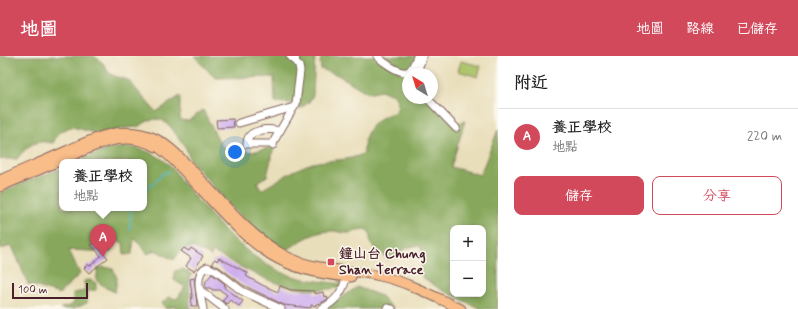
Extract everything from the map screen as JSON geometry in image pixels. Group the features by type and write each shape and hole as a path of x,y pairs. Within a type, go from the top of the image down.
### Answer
{"main road":[{"path":"0,180 106,135 124,132 142,134 161,142 176,153 244,225 285,255 300,262 393,285 447,309"},
{"path":"64,159 99,144 116,140 127,139 153,145 171,158 241,232 270,254 285,263 305,270 378,276 393,279 461,309"},
{"path":"0,187 59,161"}],"street":[{"path":"377,56 381,61 399,71 406,72 412,67 417,56"},
{"path":"418,68 423,56"},
{"path":"280,131 262,130 249,136 247,139 247,144 272,145 294,107 296,103 300,71 294,58"},
{"path":"433,104 456,128"},
{"path":"239,123 294,107"},
{"path":"203,309 200,290 200,274 201,270 207,266 242,291 281,309"},
{"path":"321,309 330,304 340,294 344,286 346,274"},
{"path":"200,290 225,309"}],"green space":[{"path":"0,56 94,56 103,63 108,72 114,76 128,80 156,112 180,96 180,120 188,121 203,110 222,147 238,148 251,152 274,147 267,176 257,182 261,190 306,165 352,158 364,153 365,138 371,126 382,118 396,112 398,105 395,96 381,90 368,93 338,75 321,69 320,62 322,56 424,56 420,68 402,68 402,104 435,104 456,123 465,121 451,167 480,175 498,130 498,309 481,309 456,297 486,297 486,225 450,225 450,294 422,277 422,250 420,246 411,246 388,260 370,243 370,235 366,229 351,233 332,231 317,233 286,251 259,233 234,210 190,160 186,148 170,126 162,120 155,119 137,127 98,134 70,127 62,131 53,143 41,142 32,144 17,159 0,159"},
{"path":"194,56 315,56 313,95 309,102 300,109 296,104 275,102 274,77 215,78"},
{"path":"461,61 481,66 478,77 458,71"},
{"path":"130,147 138,148 160,158 172,167 180,180 238,244 266,264 281,272 310,280 341,284 340,288 312,290 279,284 256,275 213,252 211,256 192,247 180,252 174,260 155,250 148,254 134,238 132,254 124,255 123,243 115,240 111,252 69,250 80,274 59,294 28,284 12,246 0,249 0,193 59,169 59,211 147,211 147,159 83,159 108,149"},
{"path":"104,267 113,269 117,278 115,292 106,288 96,280 98,268"},
{"path":"183,269 193,275 189,277 190,308 199,309 176,309 175,306 166,309 162,303 169,297 177,299 185,287 174,280 175,271"},
{"path":"90,280 96,283 96,290 88,291 87,303 74,309 61,309 73,305 73,293 85,291 84,281"},
{"path":"357,287 381,296 393,309 325,309"}],"building":[{"path":"233,119 234,127 217,128 216,120"},
{"path":"94,243 108,258 89,273 84,268 88,264 90,266 101,256 91,245"},
{"path":"184,248 189,251 191,248 203,256 194,271 186,266 191,258 181,251"},
{"path":"219,258 248,273 246,276 278,292 280,286 291,290 314,291 314,294 323,292 324,297 327,296 328,299 316,304 316,306 311,305 311,308 284,305 243,285 219,267 212,264 215,259 217,261"},
{"path":"212,274 225,284 225,288 243,301 239,306 230,300 227,304 222,301 227,295 220,290 206,288 206,281"},
{"path":"194,278 197,306 191,306 192,295 190,279"}],"waterway":[{"path":"147,190 161,175 169,171"},
{"path":"130,230 132,211"}],"place":[{"name":"養正學校","path":"103,257"},
{"name":"鐘山台 Chung Shan Terrace","path":"331,262"}]}
